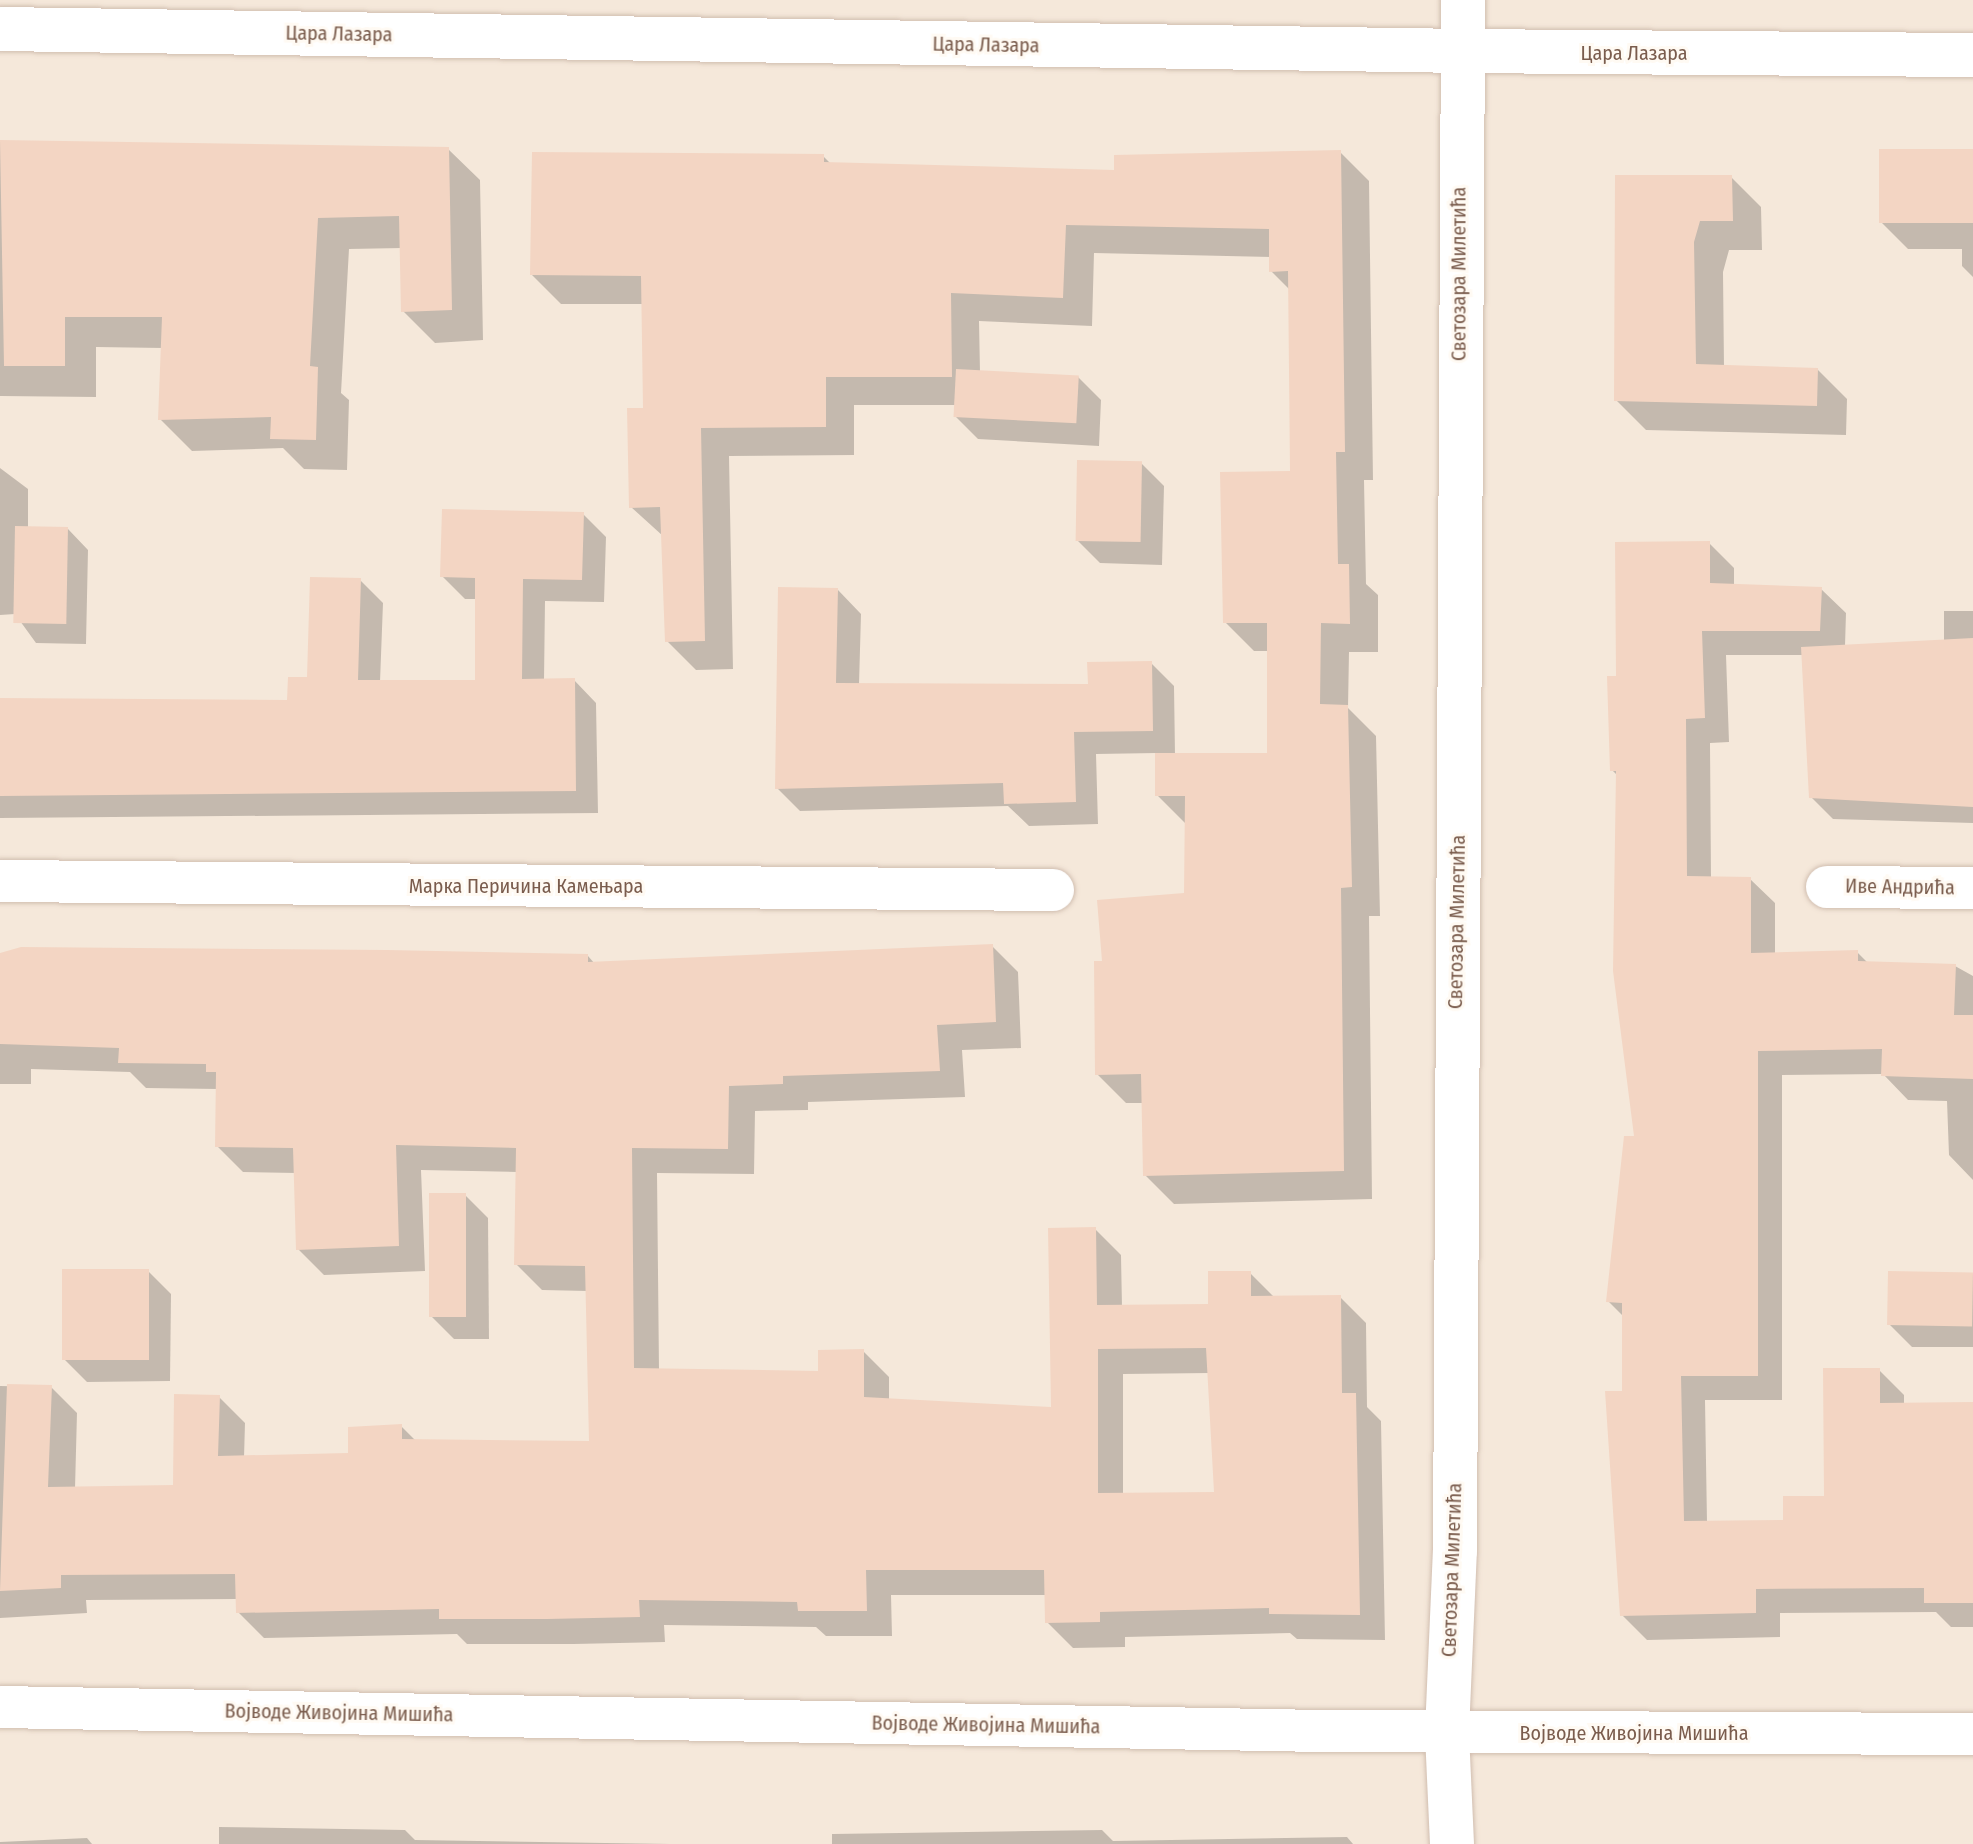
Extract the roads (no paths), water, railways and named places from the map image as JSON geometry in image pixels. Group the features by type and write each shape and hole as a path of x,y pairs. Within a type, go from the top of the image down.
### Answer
{"main road":[{"name":"Светозара Милетића","path":"1452,1844 1447,1732 1463,700 1459,51 1463,0"},
{"name":"Цара Лазара","path":"0,29 1459,51 1973,55"}],"street":[{"name":"Марка Перичина Камењара","path":"0,881 1053,890"},
{"name":"Иве Андрића","path":"1827,887 1973,888"},
{"name":"Војводе Живојина Мишића","path":"0,1707 1447,1732 1973,1734"}]}
